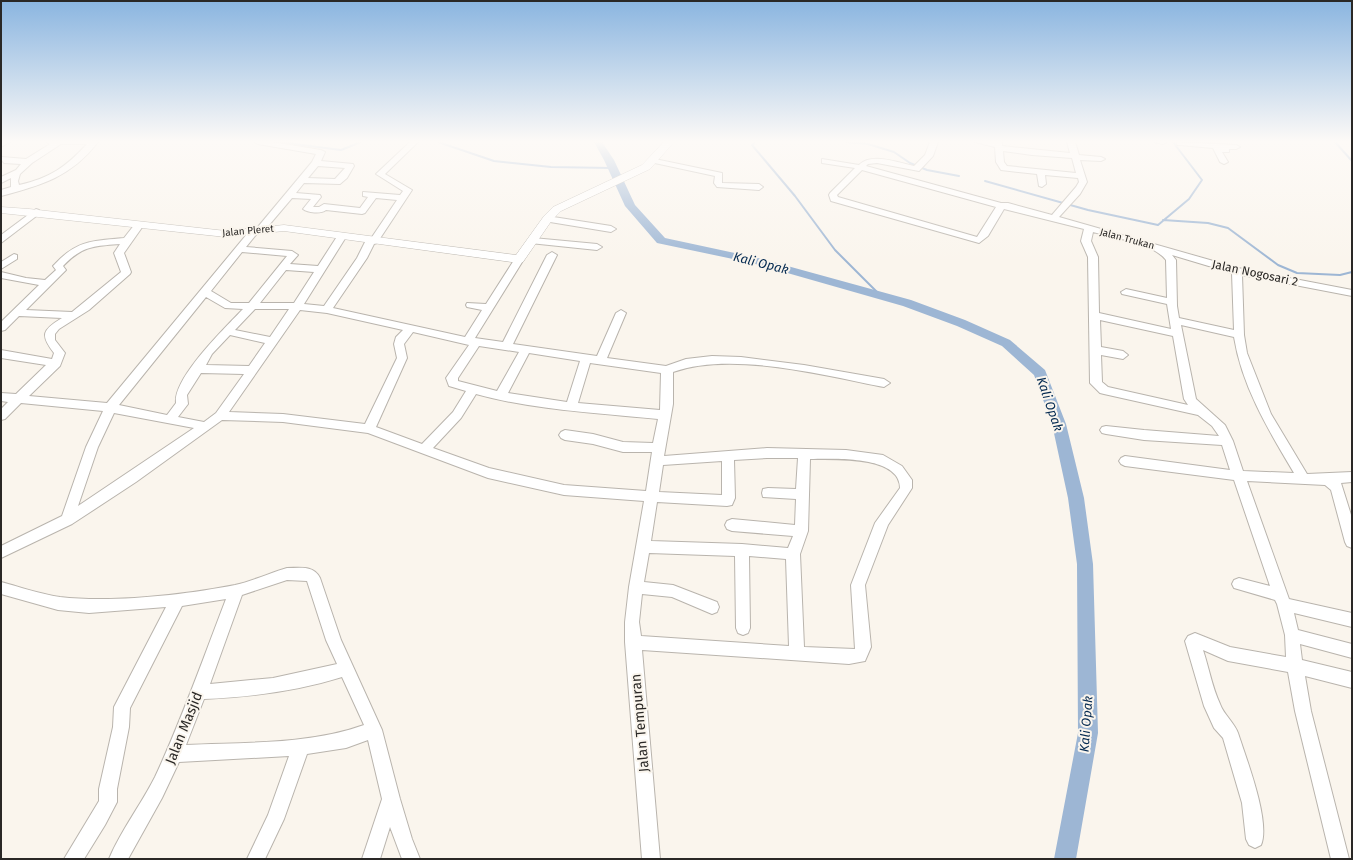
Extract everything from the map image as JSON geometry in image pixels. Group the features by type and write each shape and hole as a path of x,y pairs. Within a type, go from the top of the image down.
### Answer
{"main road":[{"path":"519,259 547,219 558,209 612,182"},
{"name":"Jalan Pleret","path":"1,210 36,212 138,226 228,234 243,241 258,230 284,228 341,237 519,259"}],"street":[{"path":"14,182 15,187"},
{"path":"1,193 15,187 38,182"},
{"path":"258,230 300,182"},
{"path":"326,310 408,190 394,182"},
{"path":"718,182 720,185 759,187"},
{"path":"845,182 833,195 834,199 979,240 985,234 1001,206"},
{"name":"Jalan Trukan","path":"915,182 1001,206 1008,206 1054,218 1159,248 1171,260 1172,302 1189,396 1191,402 1202,412"},
{"path":"1054,218 1059,209 1072,197 1083,182"},
{"path":"296,188 329,189"},
{"path":"289,195 317,197 308,209 320,210 324,207 362,211 369,195 402,198"},
{"path":"1,240 36,212"},
{"path":"547,219 611,230"},
{"path":"1,416 56,363 60,353 50,340 50,334 60,324 85,308 125,274 126,272 120,253 130,235 138,226"},
{"path":"1090,228 1086,241 1092,257 1096,383 1098,386 1160,404 1202,412 1220,426 1227,441 1282,599 1292,635 1295,666 1303,711 1340,859"},
{"path":"1,229 13,230"},
{"path":"1,552 67,520 132,478 220,416 297,306 341,237"},
{"path":"1,328 46,283 61,272 58,266 61,262 84,244 128,240"},
{"path":"67,520 92,447 110,408 205,292 243,241 292,253 293,255 284,267 253,305 208,352 198,369 188,381 181,396 182,404 169,420"},
{"path":"533,241 597,247"},
{"name":"Jalan Nogosari 2","path":"1159,248 1173,254 1237,271 1352,293"},
{"path":"506,347 552,255"},
{"path":"1,256 14,257 1,266"},
{"path":"519,259 489,308 451,380 453,383 500,397 571,406 665,415"},
{"path":"284,267 321,269"},
{"path":"1237,271 1239,335 1242,353 1265,414 1302,478"},
{"path":"1,275 26,281 46,283"},
{"path":"205,292 229,306 297,306 326,310 472,342 667,370 676,365 696,361 743,361 775,364 884,382"},
{"path":"1126,292 1172,302"},
{"path":"471,305 489,308"},
{"path":"600,361 621,313"},
{"path":"1094,314 1178,334"},
{"path":"1,315 74,315"},
{"path":"1175,320 1239,335"},
{"path":"368,430 402,358 399,344 400,340 410,329"},
{"path":"228,331 248,337 273,341"},
{"path":"500,397 525,350"},
{"path":"1095,350 1123,355"},
{"path":"1,354 56,363"},
{"path":"571,406 586,359"},
{"path":"198,369 253,370"},
{"name":"Jalan Tempuran","path":"651,859 632,622 636,587 667,404 667,370"},
{"path":"424,449 456,415 473,390"},
{"path":"1,397 110,408 204,426"},
{"path":"220,416 283,418 368,430 488,473 564,490 727,501 730,498 728,456"},
{"path":"1106,430 1144,435 1227,441"},
{"path":"565,435 593,439 658,455 846,455 883,460 898,469 906,480 902,495 882,522 858,585 863,653 860,656 849,657 797,654 633,642"},
{"path":"797,654 793,554 802,531 804,454"},
{"path":"1125,461 1238,476 1328,480 1338,487 1352,542"},
{"path":"1320,480 1337,476 1352,477"},
{"path":"768,493 803,494"},
{"path":"732,525 802,531"},
{"path":"643,547 742,550 793,554"},
{"path":"742,550 743,628"},
{"path":"1,588 58,603 89,606 143,604 236,591 287,574 309,574 313,578 334,640 374,730 407,856"},
{"path":"1239,584 1282,599 1352,620"},
{"path":"636,587 673,591 712,608"},
{"name":"Jalan Masjid","path":"118,859 158,790 174,754 236,591"},
{"path":"73,859 108,802 108,789 121,727 122,707 177,600"},
{"path":"1292,635 1352,651"},
{"path":"1255,839 1250,803 1230,733 1220,722 1212,706 1193,641 1204,642 1228,654 1295,666 1352,680"},
{"path":"198,692 248,690 318,678 346,668"},
{"path":"174,754 301,747 346,740 374,730"},
{"path":"256,859 275,819 301,747"},
{"path":"371,859 391,799"}],"waterway":[{"name":"Kali Opak","path":"619,182 630,206 661,241 754,260 907,303 961,323 1006,343 1040,373 1059,424 1076,498 1085,564 1088,655 1088,733 1065,859"},
{"path":"783,182 835,250 879,294"},
{"path":"989,182 1088,210 1158,225 1164,220"},
{"path":"1164,220 1189,199 1201,182"},
{"path":"1164,220 1208,223 1228,228 1278,265 1297,273 1340,275 1352,272"}]}
